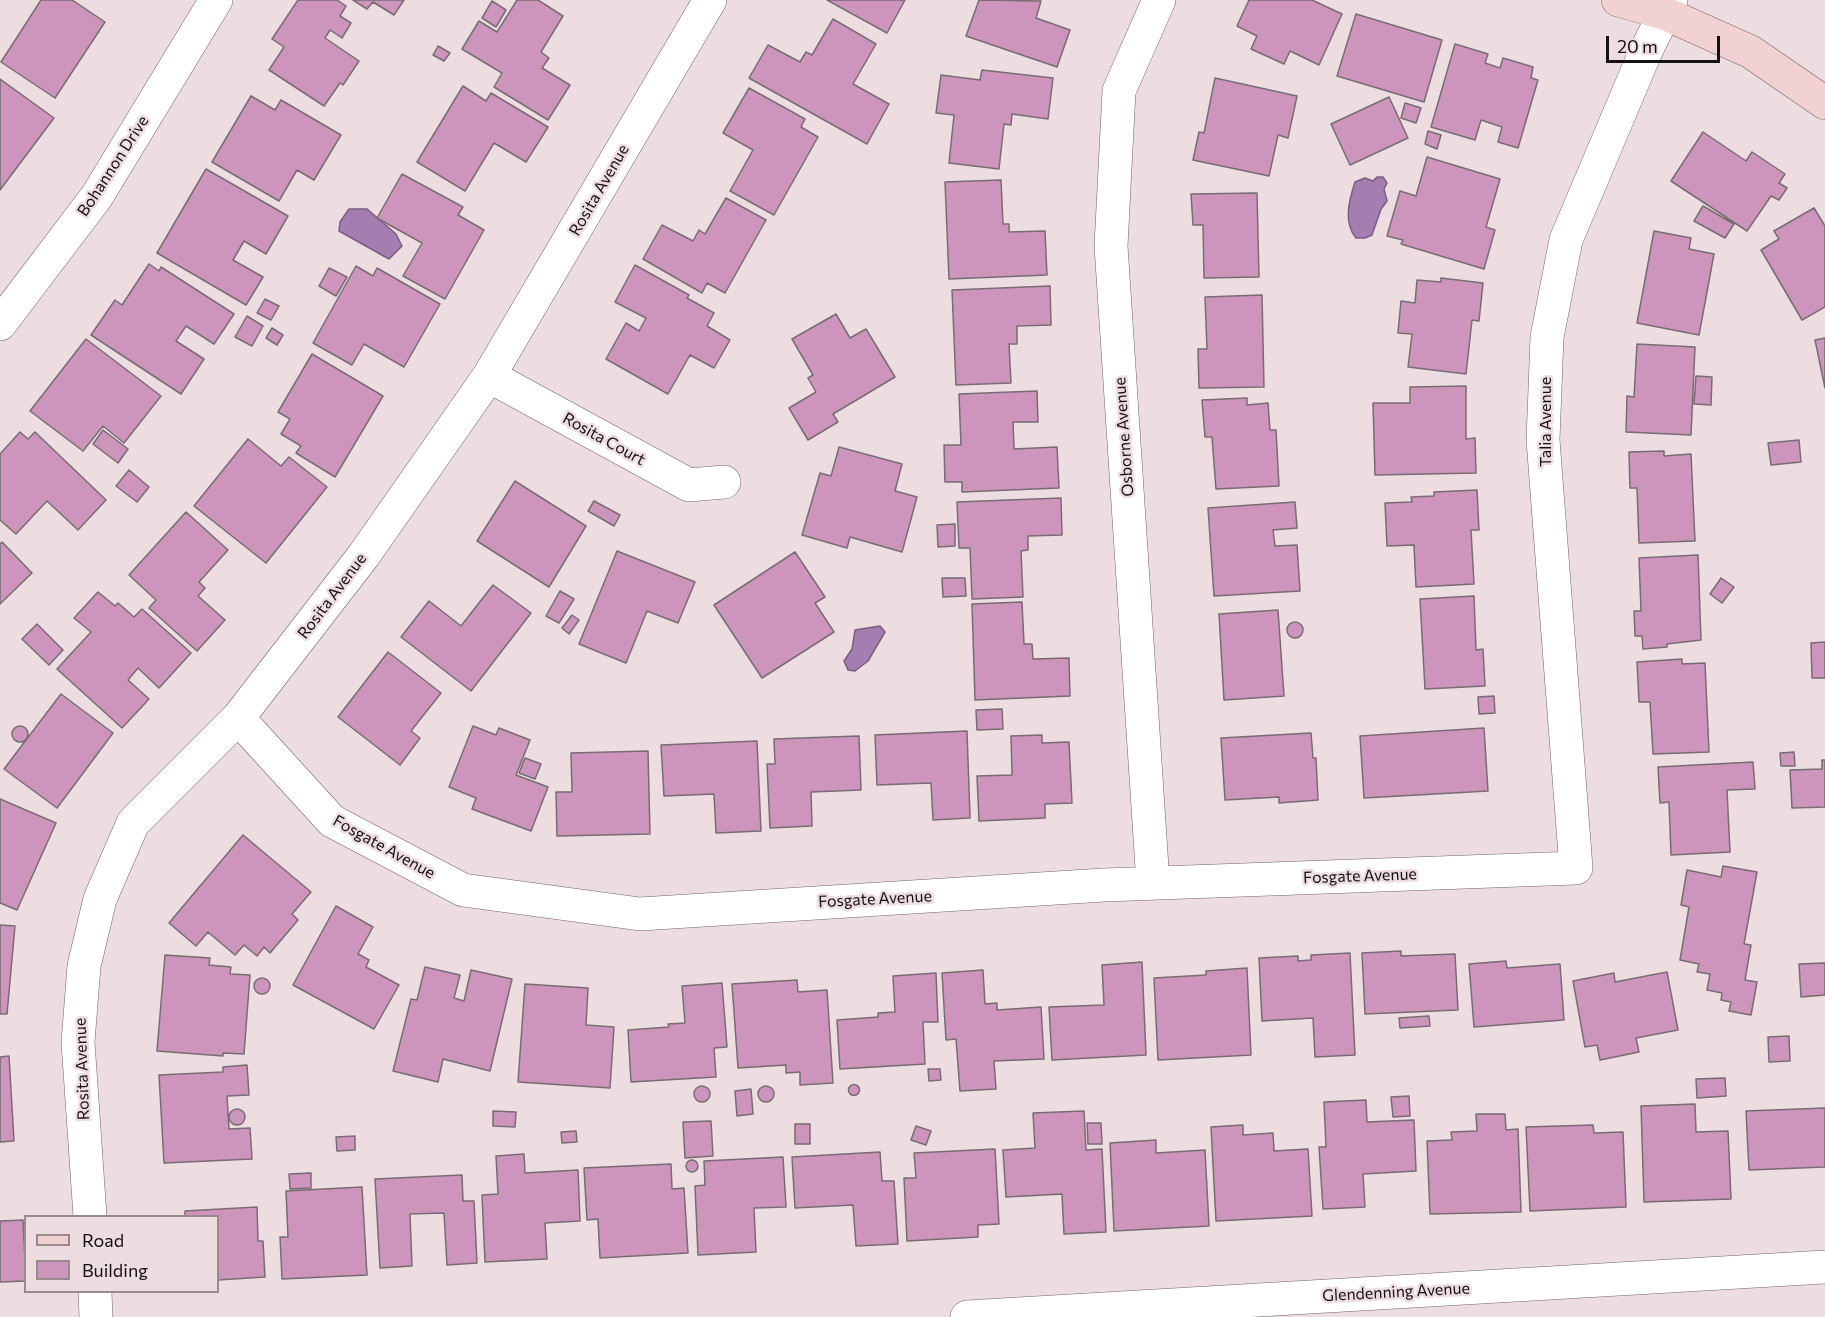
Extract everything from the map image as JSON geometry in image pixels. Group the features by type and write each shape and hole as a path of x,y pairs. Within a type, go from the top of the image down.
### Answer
{"street":[{"name":"Bohannon Drive","path":"0,324 97,196 216,0"},
{"name":"Rosita Avenue","path":"90,1215 78,1042 84,966 100,899 133,824 238,718 364,555 489,376 710,0"},
{"name":"Osborne Avenue","path":"1153,883 1111,246 1119,91 1159,0"},
{"path":"1618,0 1668,6 1750,52 1825,103"},
{"name":"Talia Avenue","path":"1576,868 1543,440 1547,337 1566,240 1668,6"},
{"name":"Rosita Court","path":"489,376 688,485 724,482"},
{"name":"Fosgate Avenue","path":"238,718 332,821 463,890 640,914 1153,883 1576,868"},
{"name":"Glendenning Avenue","path":"967,1317 1825,1267"},
{"path":"95,1293 96,1317"}],"shaded area":[{"path":"1377,177 1383,177 1387,183 1384,189 1387,201 1381,209 1372,235 1356,238 1348,218 1355,182 1365,178 1373,181"},
{"path":"349,209 367,209 396,234 402,246 389,259 339,231 340,222"},
{"path":"880,626 885,632 868,661 855,671 848,670 844,661 852,649 855,630"}],"building":[{"path":"41,0 72,0 105,22 55,98 1,62"},
{"path":"298,0 337,0 346,6 340,16 351,23 342,38 330,30 325,38 359,61 343,85 340,83 324,106 269,70 284,47 272,39"},
{"path":"353,0 404,0 394,15 373,2 367,9"},
{"path":"517,0 538,0 563,16 541,52 549,58 542,68 570,85 548,120 494,87 502,73 462,49 479,21 497,32"},
{"path":"827,0 905,0 887,33"},
{"path":"979,0 1041,1 1036,18 1070,30 1057,67 966,36"},
{"path":"1249,0 1312,0 1342,14 1319,65 1290,51 1284,64 1251,49 1257,36 1237,26"},
{"path":"492,1 506,10 496,27 482,18"},
{"path":"1356,14 1442,40 1424,102 1337,76"},
{"path":"833,19 876,44 853,84 889,104 867,144 749,78 768,45 800,62 806,52 812,55"},
{"path":"1455,44 1488,54 1485,63 1500,68 1503,58 1533,67 1531,78 1538,80 1518,148 1498,142 1502,127 1481,120 1475,140 1431,127"},
{"path":"438,46 450,53 444,61 433,55"},
{"path":"982,70 1053,78 1048,119 1012,114 1011,125 1004,124 999,169 949,163 954,115 936,113 941,75 980,80"},
{"path":"1215,78 1297,96 1288,138 1278,135 1269,176 1193,160 1199,132 1204,133"},
{"path":"0,79 54,118 0,190"},
{"path":"463,86 486,101 491,93 548,127 526,162 494,143 465,191 417,162"},
{"path":"749,88 805,119 801,127 818,137 774,215 730,191 753,150 723,133"},
{"path":"251,96 275,110 281,100 341,135 314,180 297,170 279,201 212,162"},
{"path":"1389,97 1408,138 1350,165 1331,124"},
{"path":"1405,103 1421,108 1416,123 1401,118"},
{"path":"1428,131 1441,135 1437,149 1425,144"},
{"path":"1703,132 1746,161 1752,152 1785,174 1779,183 1787,188 1779,200 1771,196 1747,231 1671,181"},
{"path":"1427,157 1500,179 1486,227 1495,230 1484,269 1401,244 1403,240 1387,236 1400,191 1416,196"},
{"path":"206,169 288,216 266,254 244,241 233,260 263,277 246,305 157,253"},
{"path":"402,174 463,207 458,215 484,230 445,299 403,276 422,243 377,218"},
{"path":"1001,180 1003,224 1009,224 1009,232 1045,231 1047,275 949,279 945,182"},
{"path":"1257,193 1259,277 1204,278 1203,225 1193,225 1191,194"},
{"path":"726,198 766,220 725,293 707,283 702,293 643,259 662,225 693,241 699,230 705,234"},
{"path":"1703,206 1734,224 1725,238 1694,221"},
{"path":"1814,208 1825,226 1825,307 1802,320 1761,250 1779,239 1774,231"},
{"path":"1654,231 1691,238 1689,249 1714,254 1699,335 1637,323"},
{"path":"149,264 159,271 161,267 234,314 214,344 186,326 176,341 204,359 181,394 91,335 115,300 122,305"},
{"path":"635,265 689,295 687,298 714,313 707,326 730,340 714,368 690,355 668,394 606,359 626,323 639,331 646,318 615,302"},
{"path":"356,266 373,276 377,268 440,304 404,367 364,344 352,365 313,343"},
{"path":"329,268 347,277 336,296 319,286"},
{"path":"1441,278 1483,283 1479,321 1472,320 1466,374 1408,367 1412,334 1398,333 1401,301 1415,303 1417,280 1441,282"},
{"path":"1050,286 1051,325 1017,326 1017,344 1009,344 1011,383 956,385 952,290"},
{"path":"1262,295 1264,387 1199,388 1198,349 1207,349 1205,297"},
{"path":"265,299 279,306 271,320 257,313"},
{"path":"836,314 850,338 866,329 895,377 833,414 838,422 808,440 789,408 816,392 808,378 813,375 792,339"},
{"path":"247,316 263,326 252,346 235,337"},
{"path":"272,328 283,335 277,345 266,338"},
{"path":"1825,338 1825,388 1815,340"},
{"path":"86,339 161,396 124,443 103,426 83,451 30,411"},
{"path":"1637,344 1695,347 1691,435 1626,432 1627,396 1634,397"},
{"path":"312,354 383,396 335,477 296,453 301,446 281,434 290,419 278,412"},
{"path":"1696,376 1712,377 1711,405 1694,404"},
{"path":"1466,386 1466,439 1475,438 1476,473 1375,475 1373,403 1410,403 1410,387"},
{"path":"1037,391 1038,422 1013,422 1014,449 1057,447 1059,488 962,492 962,482 945,482 944,445 961,445 959,394"},
{"path":"1247,398 1247,405 1268,403 1270,430 1276,430 1279,486 1216,489 1212,437 1205,437 1202,400"},
{"path":"103,430 128,449 118,463 93,444"},
{"path":"20,432 28,439 35,432 106,500 78,530 47,501 16,534 0,520 0,454"},
{"path":"248,439 281,466 289,457 327,487 266,563 194,506"},
{"path":"1799,440 1801,462 1771,465 1768,443"},
{"path":"839,447 902,464 895,491 917,497 902,552 850,537 847,548 802,535 820,473 831,476"},
{"path":"1664,451 1664,456 1691,454 1695,541 1639,543 1637,488 1630,488 1629,452"},
{"path":"129,470 149,487 137,502 116,486"},
{"path":"515,481 586,526 549,587 477,541"},
{"path":"1477,490 1479,530 1471,530 1474,584 1416,587 1414,545 1387,546 1385,503 1412,502 1411,497 1434,496 1434,492"},
{"path":"1061,498 1062,535 1028,536 1028,550 1021,551 1023,597 972,599 970,548 959,548 957,502"},
{"path":"594,501 620,515 614,526 588,511"},
{"path":"1295,502 1297,528 1273,530 1275,546 1297,545 1300,591 1214,596 1208,508"},
{"path":"186,512 228,550 199,582 205,588 198,596 225,620 197,651 149,608 156,600 129,575"},
{"path":"955,524 955,546 938,547 937,525"},
{"path":"2,542 32,573 0,604 0,544"},
{"path":"617,551 695,582 678,623 647,611 626,663 579,644"},
{"path":"795,552 825,597 815,603 834,632 762,678 714,605"},
{"path":"1698,555 1701,640 1643,649 1642,636 1635,636 1634,611 1641,611 1639,558"},
{"path":"942,578 965,578 966,596 943,597"},
{"path":"1721,578 1734,587 1722,603 1710,594"},
{"path":"493,585 531,613 471,691 401,637 429,601 461,626"},
{"path":"560,591 574,599 559,623 546,616"},
{"path":"98,592 115,606 118,603 134,617 142,609 191,653 159,688 138,668 128,680 149,699 122,728 57,669 91,632 74,618"},
{"path":"1474,596 1476,650 1483,649 1485,686 1425,689 1420,599"},
{"path":"1022,602 1024,644 1032,644 1033,659 1069,658 1070,696 975,700 972,604"},
{"path":"1278,610 1284,696 1224,700 1219,614"},
{"path":"572,615 579,620 569,634 562,628"},
{"path":"1295,622 1301,624 1303,630 1301,636 1295,638 1289,636 1287,630 1289,624"},
{"path":"37,624 63,650 49,665 22,639"},
{"path":"1825,642 1825,678 1812,678 1811,643"},
{"path":"388,652 441,693 411,731 420,738 400,765 338,717"},
{"path":"1682,659 1682,664 1705,663 1709,752 1653,754 1650,702 1639,702 1637,662"},
{"path":"61,694 113,733 57,808 4,769"},
{"path":"1494,696 1495,713 1479,714 1478,697"},
{"path":"1002,709 1003,729 977,730 976,710"},
{"path":"20,726 26,728 28,734 26,740 20,742 14,740 12,734 14,728"},
{"path":"473,726 496,735 499,728 530,740 516,775 548,787 531,831 472,809 476,798 449,787"},
{"path":"1484,728 1488,791 1364,798 1360,736"},
{"path":"967,731 970,818 933,820 931,783 877,785 875,735"},
{"path":"1311,733 1313,758 1316,758 1318,800 1279,803 1279,797 1225,800 1221,738"},
{"path":"1042,735 1042,743 1069,742 1072,803 1045,804 1045,818 979,821 977,776 1012,775 1011,736"},
{"path":"859,736 861,790 811,792 812,826 770,828 767,764 775,764 774,739"},
{"path":"757,741 761,831 716,833 714,794 664,796 661,745"},
{"path":"648,751 650,834 557,836 556,792 572,792 571,753"},
{"path":"1794,752 1795,766 1781,766 1780,753"},
{"path":"525,758 541,764 535,779 519,773"},
{"path":"1822,760 1825,760 1825,807 1792,808 1790,770 1822,769"},
{"path":"1753,762 1755,789 1727,790 1730,852 1671,855 1669,802 1660,803 1658,767"},
{"path":"0,799 56,823 17,910 0,903"},
{"path":"243,835 311,892 292,914 298,920 270,953 264,947 257,956 244,945 235,955 208,932 196,946 169,923"},
{"path":"1723,866 1757,872 1744,944 1751,945 1745,980 1757,982 1751,1015 1729,1011 1731,1002 1721,1000 1722,993 1707,990 1710,974 1697,972 1699,964 1680,960 1689,907 1681,905 1687,870 1721,877"},
{"path":"336,906 373,927 358,954 369,960 366,967 399,985 374,1029 293,985"},
{"path":"0,925 15,926 7,1014 0,1014"},
{"path":"1401,951 1401,956 1455,954 1458,1010 1365,1014 1362,953"},
{"path":"1350,953 1355,1055 1315,1057 1313,1018 1262,1021 1259,958 1298,956 1298,961 1311,960 1311,955"},
{"path":"165,955 210,958 209,965 231,967 230,974 250,975 244,1054 223,1053 223,1056 157,1051"},
{"path":"1506,961 1507,968 1560,964 1564,1020 1474,1027 1469,964"},
{"path":"1142,962 1146,1055 1052,1060 1049,1007 1104,1005 1102,965"},
{"path":"1825,963 1825,995 1801,997 1799,964"},
{"path":"425,967 460,975 454,998 464,1001 471,970 512,979 490,1071 443,1059 438,1082 393,1071 411,999 417,1000"},
{"path":"1247,968 1251,1055 1158,1060 1154,978 1206,975 1206,971"},
{"path":"983,970 985,1004 997,1003 997,1010 1041,1007 1044,1059 994,1061 996,1089 960,1091 956,1039 946,1040 942,973"},
{"path":"1667,972 1678,1030 1636,1038 1639,1052 1600,1060 1597,1045 1585,1047 1573,981 1614,973 1615,982"},
{"path":"936,973 938,1022 923,1022 925,1064 840,1069 837,1020 878,1017 878,1013 895,1012 893,976"},
{"path":"262,978 268,980 270,986 268,992 262,994 256,992 254,986 256,980"},
{"path":"797,980 798,992 827,990 833,1083 800,1085 800,1072 786,1073 786,1065 738,1068 732,984"},
{"path":"722,983 727,1047 714,1048 716,1077 631,1082 628,1030 669,1027 668,1024 685,1023 682,986"},
{"path":"525,984 588,988 586,1025 614,1027 610,1088 518,1082"},
{"path":"1429,1016 1430,1026 1400,1028 1399,1018"},
{"path":"1789,1036 1790,1061 1769,1062 1768,1037"},
{"path":"9,1056 14,1141 0,1142 0,1057"},
{"path":"247,1065 249,1095 227,1096 229,1129 250,1128 252,1159 164,1163 159,1075 223,1072 223,1067"},
{"path":"928,1069 940,1069 941,1080 929,1081"},
{"path":"1725,1078 1726,1096 1697,1098 1696,1079"},
{"path":"854,1084 860,1090 854,1096 848,1090"},
{"path":"702,1086 708,1088 710,1094 708,1100 702,1102 696,1100 694,1094 696,1088"},
{"path":"766,1086 772,1088 774,1094 772,1100 766,1102 760,1100 758,1094 760,1088"},
{"path":"751,1089 753,1114 737,1116 735,1091"},
{"path":"1409,1096 1410,1116 1393,1117 1391,1097"},
{"path":"1366,1100 1367,1122 1414,1120 1416,1171 1363,1174 1365,1207 1323,1209 1319,1147 1326,1147 1324,1102"},
{"path":"1695,1104 1696,1132 1728,1131 1731,1199 1644,1202 1641,1106"},
{"path":"1825,1108 1825,1167 1749,1170 1746,1111"},
{"path":"237,1109 243,1111 245,1117 243,1123 237,1125 231,1123 229,1117 231,1111"},
{"path":"493,1111 516,1112 515,1127 493,1126"},
{"path":"1084,1111 1086,1150 1102,1149 1106,1232 1064,1234 1062,1194 1006,1197 1003,1150 1035,1148 1033,1113"},
{"path":"1476,1114 1505,1114 1506,1130 1518,1129 1521,1212 1430,1214 1427,1141 1452,1140 1451,1132 1477,1131"},
{"path":"711,1121 713,1156 685,1158 683,1122"},
{"path":"1087,1123 1101,1123 1102,1144 1088,1144"},
{"path":"795,1124 810,1124 810,1144 795,1144"},
{"path":"1243,1125 1243,1135 1273,1133 1274,1151 1308,1149 1312,1216 1216,1221 1211,1127"},
{"path":"1593,1125 1594,1133 1623,1132 1626,1207 1530,1211 1526,1127"},
{"path":"916,1126 931,1131 926,1145 911,1140"},
{"path":"576,1131 577,1142 562,1143 561,1132"},
{"path":"355,1136 355,1150 337,1151 336,1137"},
{"path":"1156,1140 1156,1153 1205,1150 1209,1226 1114,1231 1110,1143"},
{"path":"995,1149 999,1224 978,1225 978,1237 907,1241 904,1178 916,1178 914,1153"},
{"path":"880,1152 882,1181 894,1181 898,1244 856,1246 853,1205 795,1208 792,1157"},
{"path":"524,1154 525,1173 578,1170 580,1221 545,1223 547,1259 485,1262 482,1195 498,1194 496,1156"},
{"path":"783,1157 786,1207 754,1208 756,1252 698,1255 695,1186 705,1185 704,1161"},
{"path":"692,1160 698,1166 692,1172 686,1166"},
{"path":"671,1164 672,1189 684,1188 688,1253 600,1258 598,1219 587,1220 584,1168"},
{"path":"311,1173 311,1188 290,1189 289,1174"},
{"path":"462,1175 463,1201 474,1201 477,1263 447,1265 444,1213 410,1214 412,1266 380,1268 375,1179"},
{"path":"362,1187 367,1275 282,1279 280,1237 288,1237 286,1191"},
{"path":"257,1207 258,1241 263,1241 265,1277 219,1280 219,1215 185,1215 185,1211"},
{"path":"23,1220 24,1281 0,1282 0,1221"}]}
